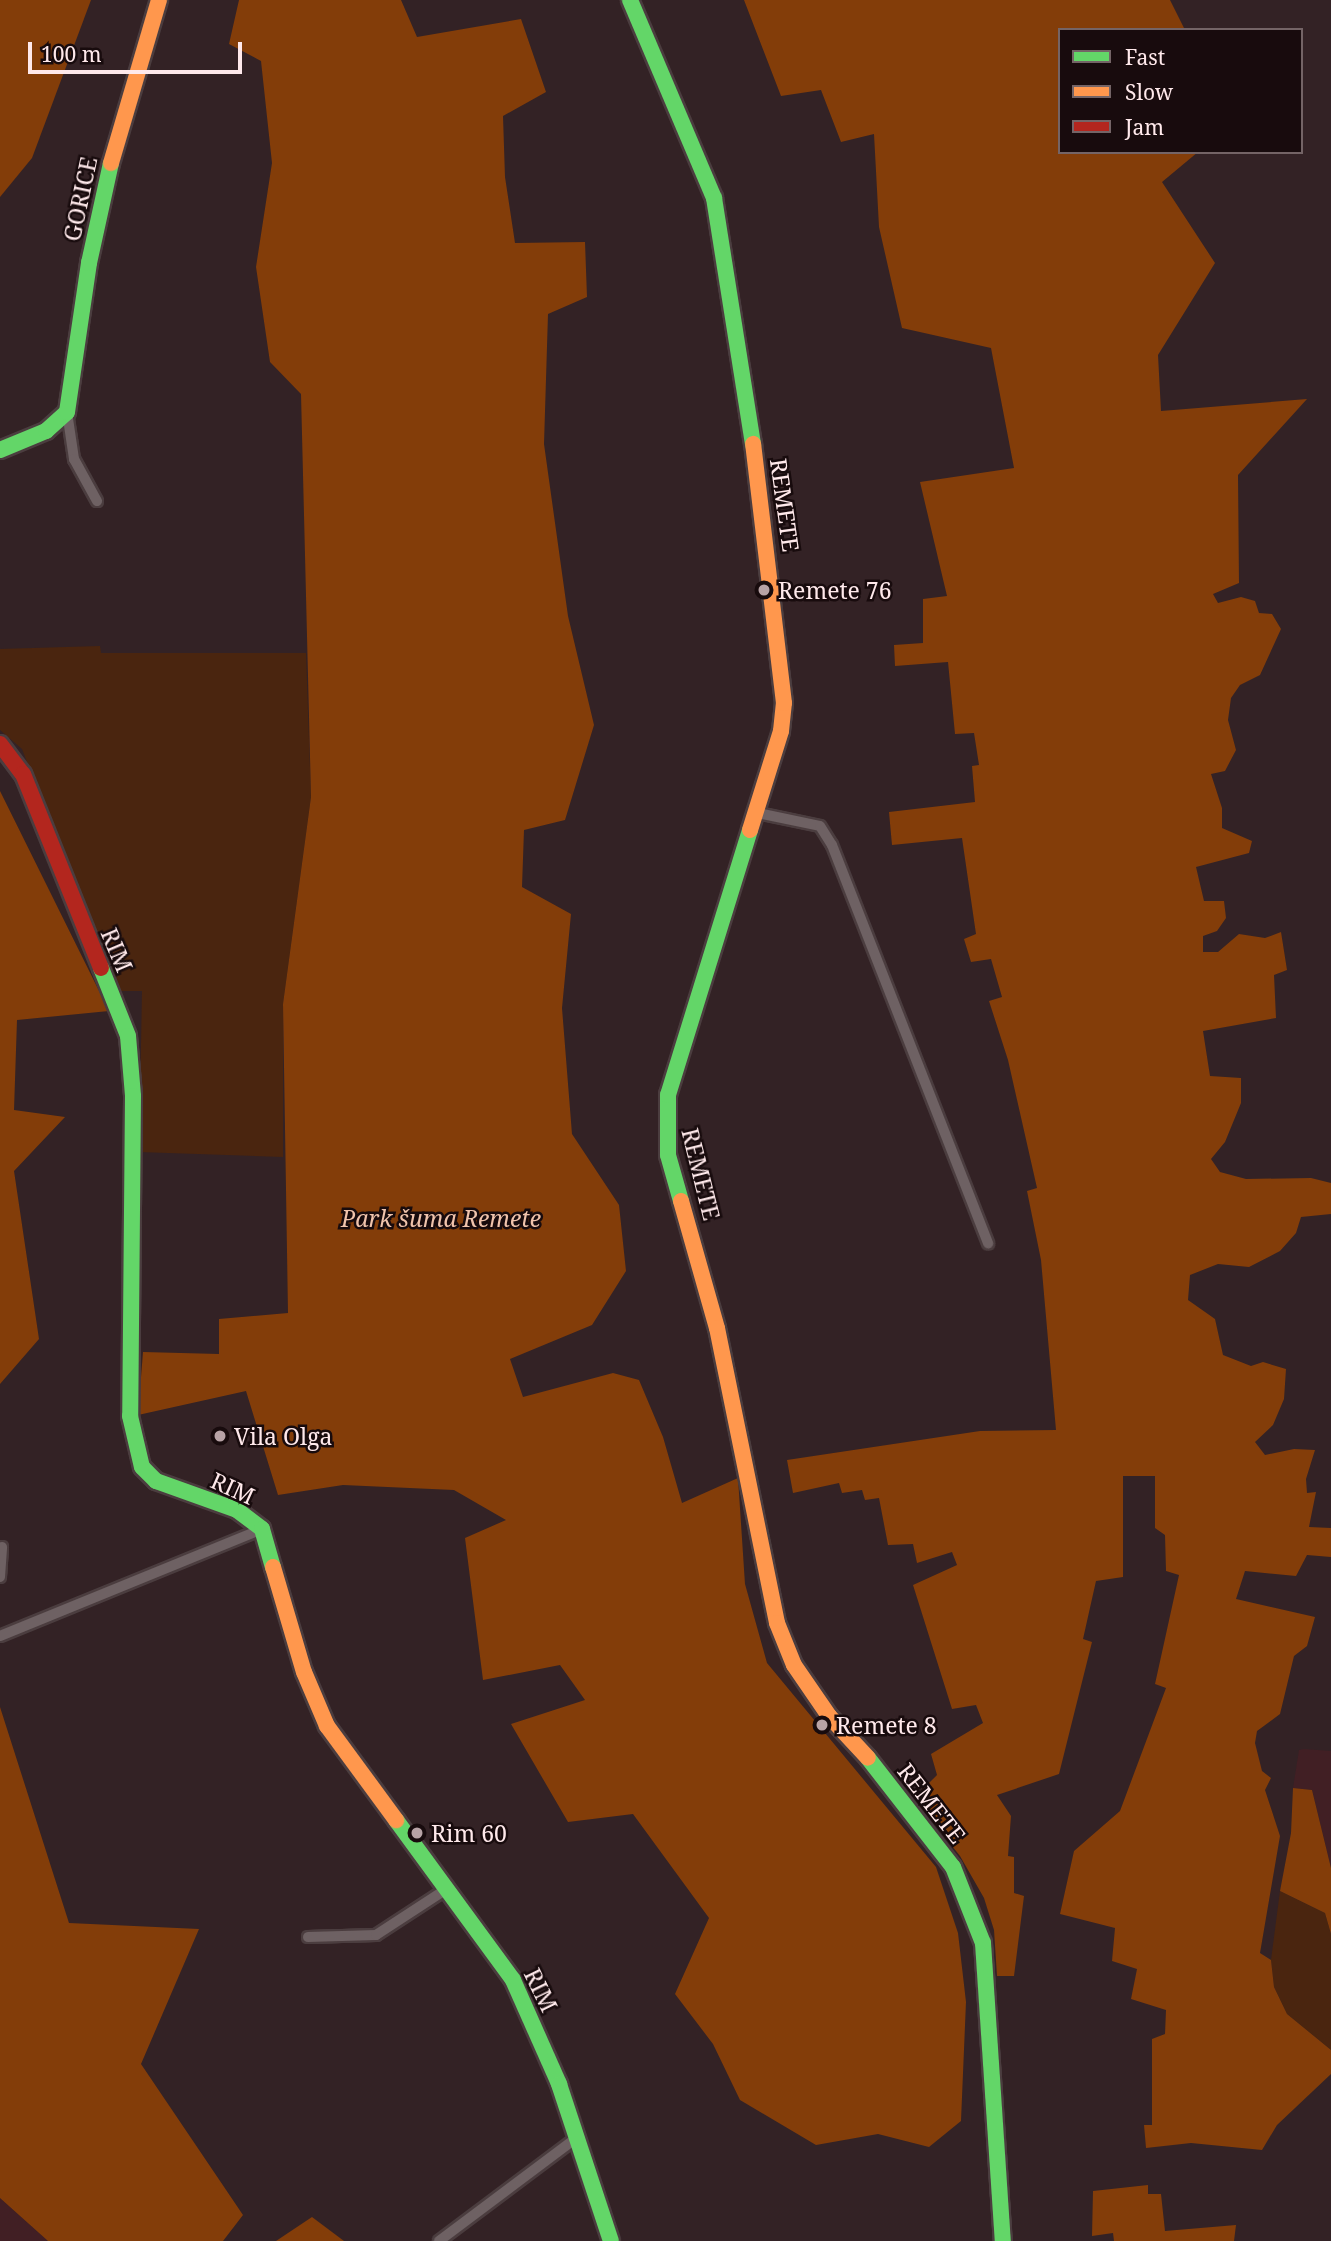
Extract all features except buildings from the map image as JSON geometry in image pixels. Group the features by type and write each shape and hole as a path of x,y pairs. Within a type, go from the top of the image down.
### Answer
{"street":[{"name":"GORICE","path":"97,501 74,459 67,412 89,263 116,139 159,0"},
{"name":"REMETE","path":"630,0 714,198 775,596 784,703 781,731 753,812 668,1095 668,1155 718,1328 763,1563 781,1633 794,1665 829,1716 864,1753 953,1867 983,1943 1003,2241"},
{"path":"0,450 46,431 67,412"},
{"name":"RIM","path":"0,744 23,774 128,1036 133,1096 130,1416 135,1447 142,1467 156,1482 237,1510 262,1529 304,1672 327,1727 448,1888 513,1980 559,2084 575,2139 611,2241"},
{"path":"753,812 820,826 832,845 988,1244"},
{"path":"0,1636 262,1529"},
{"path":"0,1577 2,1547"},
{"path":"308,1937 376,1935 448,1888"},
{"path":"439,2241 575,2139"}],"shaded area":[{"path":"100,646 101,653 306,653 311,797 283,1004 283,1157 139,1152 142,991 116,991 22,749 0,730 0,649"},
{"path":"1299,1750 1331,1751 1331,1868 1312,1790 1293,1788"},
{"path":"1280,1891 1325,1913 1331,1934 1331,2050 1287,2014 1274,1987 1271,1960"},
{"path":"0,2198 48,2241 0,2241"}],"green space":[{"path":"0,0 91,0 32,158 0,197"},
{"name":"Park šuma Remete","path":"239,0 401,0 417,37 521,19 546,92 503,116 505,177 515,243 585,242 587,297 548,314 544,444 568,616 594,725 565,820 524,830 522,887 571,914 562,1008 572,1134 619,1205 626,1271 592,1325 510,1359 523,1397 613,1373 639,1380 663,1437 682,1503 738,1478 745,1584 767,1663 936,1867 958,1933 966,2002 961,2121 929,2147 878,2134 816,2145 740,2100 713,2044 675,1994 709,1918 633,1814 568,1822 511,1724 585,1700 560,1665 483,1680 465,1538 506,1520 454,1490 343,1485 278,1495 246,1391 138,1415 143,1352 219,1354 219,1319 288,1313 283,1004 311,797 301,394 270,362 256,267 272,163 261,61 229,44"},
{"path":"744,0 1170,0 1184,28 1058,28 1058,154 1196,154 1162,182 1215,263 1158,355 1161,411 1307,399 1238,475 1239,583 1213,594 1218,603 1241,597 1255,601 1259,613 1272,614 1281,629 1260,675 1240,685 1231,698 1228,720 1236,750 1225,771 1211,774 1222,808 1222,828 1252,841 1249,853 1196,867 1204,901 1224,901 1226,918 1217,931 1203,936 1203,952 1218,952 1239,934 1265,938 1281,932 1287,970 1274,975 1276,1018 1203,1031 1210,1076 1241,1078 1241,1103 1225,1142 1211,1159 1220,1172 1246,1179 1311,1178 1331,1183 1331,1214 1301,1217 1296,1233 1280,1251 1249,1267 1218,1264 1190,1275 1188,1300 1215,1319 1223,1355 1251,1366 1263,1362 1286,1369 1284,1399 1273,1425 1255,1442 1265,1455 1294,1449 1315,1450 1306,1479 1307,1493 1316,1492 1309,1527 1331,1528 1331,1557 1307,1555 1296,1576 1245,1571 1236,1599 1315,1617 1307,1646 1294,1656 1280,1714 1257,1731 1255,1743 1262,1771 1271,1778 1265,1790 1280,1836 1260,1953 1271,1960 1274,1987 1287,2014 1331,2050 1331,2074 1277,2125 1262,2150 1191,2143 1146,2148 1144,2125 1152,2125 1152,2039 1165,2034 1166,2010 1131,1999 1137,1969 1112,1961 1115,1928 1060,1914 1074,1851 1120,1811 1166,1688 1155,1684 1179,1575 1166,1571 1165,1535 1155,1528 1155,1476 1123,1476 1123,1577 1096,1581 1083,1639 1092,1642 1059,1774 997,1795 1011,1816 1008,1856 1014,1857 1014,1893 1024,1896 1014,1976 997,1976 994,1930 984,1898 960,1856 914,1798 937,1775 931,1754 983,1723 976,1705 952,1709 913,1585 957,1565 952,1552 917,1563 913,1544 888,1545 879,1498 865,1500 862,1490 842,1493 839,1483 793,1493 787,1460 980,1431 1056,1430 1041,1260 1027,1191 1037,1188 1008,1060 989,1001 1002,997 991,959 971,962 964,939 976,934 962,838 892,845 889,812 975,802 972,766 979,765 974,733 955,734 948,662 895,666 894,645 923,643 923,599 947,596 920,482 1014,468 991,348 902,328 879,227 874,134 841,142 821,90 781,96"},
{"path":"0,791 109,1011 17,1020 14,1110 65,1117 14,1171 39,1339 0,1384"},
{"path":"0,1707 69,1923 199,1929 141,2064 243,2215 223,2241 48,2241 0,2198"},
{"path":"1293,1788 1312,1790 1331,1868 1331,1934 1325,1913 1280,1891 1291,1833"},
{"path":"1148,2185 1148,2194 1161,2194 1165,2231 1236,2225 1234,2241 1114,2241 1113,2233 1092,2236 1093,2191"},
{"path":"312,2217 344,2241 276,2241"}],"traffic: fast":[{"path":"630,0 714,198 753,444"},
{"path":"0,450 46,431 67,412 89,263 111,163"},
{"path":"681,1201 668,1155 668,1095 750,830"},
{"path":"101,968 128,1036 133,1096 130,1416 142,1467 156,1481 237,1510 262,1529 273,1567"},
{"path":"868,1758 953,1867 983,1943 1003,2241"},
{"path":"396,1820 513,1980 559,2084 611,2241"}],"traffic: slow":[{"path":"111,163 159,0"},
{"path":"750,830 781,731 784,703 753,444"},
{"path":"681,1201 717,1328 777,1623 794,1665 829,1716 868,1758"},
{"path":"273,1567 304,1672 327,1726 396,1820"}],"traffic: jam":[{"path":"0,744 23,774 101,968"}],"place":[{"name":"Remete 76","path":"764,590"},
{"name":"Vila Olga","path":"220,1436"},
{"name":"Remete 8","path":"822,1725"},
{"name":"Rim 60","path":"417,1833"}]}
